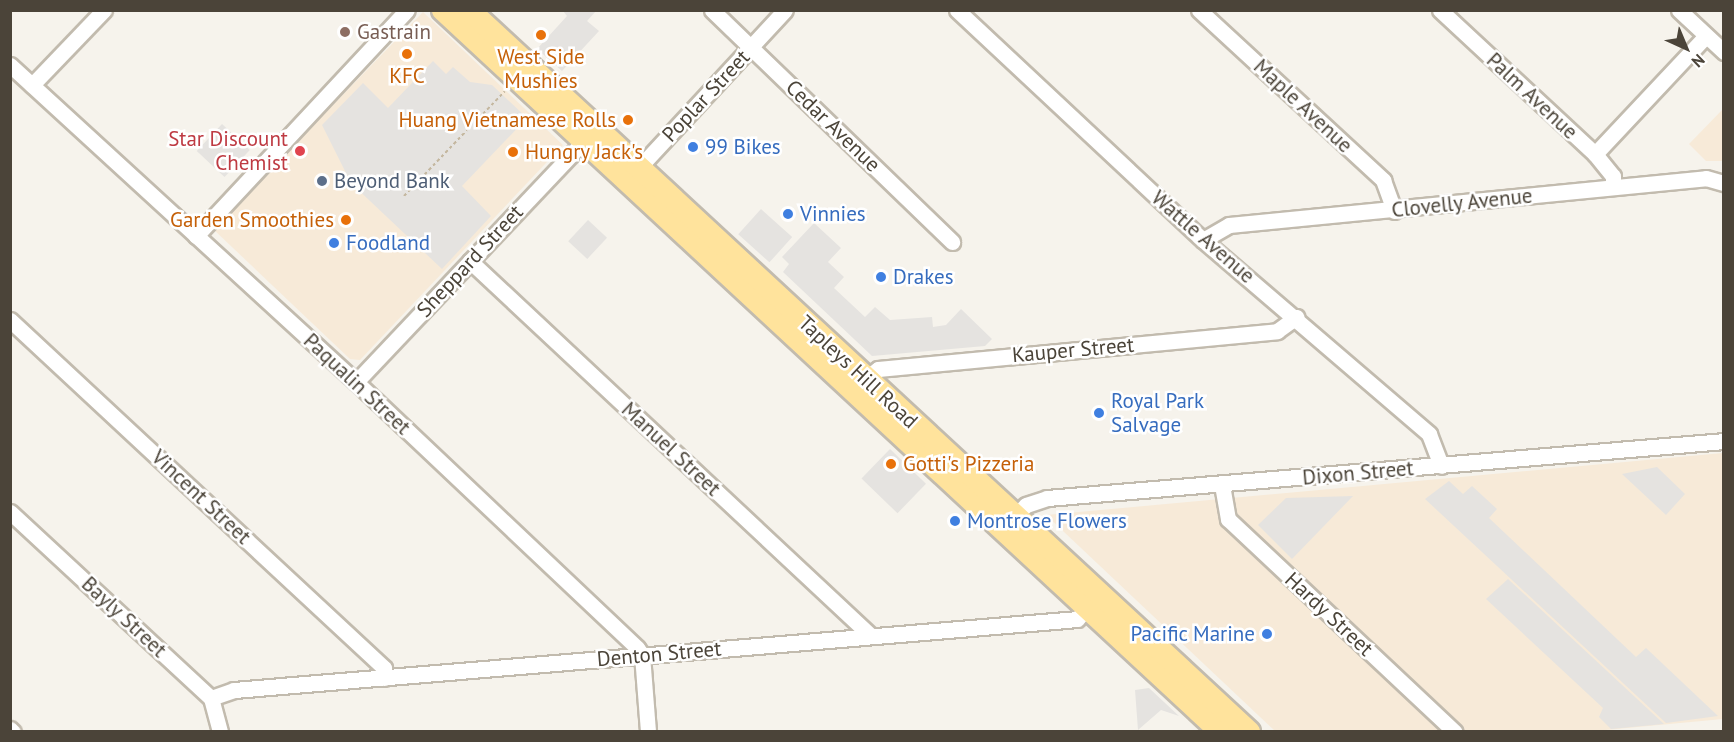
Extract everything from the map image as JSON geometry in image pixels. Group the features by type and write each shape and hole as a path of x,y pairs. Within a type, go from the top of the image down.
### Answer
{"main road":[{"name":"Tapleys Hill Road","path":"443,10 584,141 632,175"},
{"name":"Tapleys Hill Road","path":"469,10 632,175 1093,602 1221,732"},
{"name":"Tapleys Hill Road","path":"1093,602 1249,732"},
{"path":"1197,710 1203,732"}],"street":[{"path":"32,85 104,10"},
{"path":"196,236 407,10"},
{"name":"Cedar Avenue","path":"712,10 952,242"},
{"name":"Poplar Street","path":"632,175 785,10"},
{"name":"Wattle Avenue","path":"957,10 1203,240 1296,317 1429,434 1441,466"},
{"name":"Maple Avenue","path":"1199,10 1383,180 1394,211"},
{"name":"Palm Avenue","path":"1440,10 1595,154 1613,176 1614,187"},
{"path":"1678,10 1724,52"},
{"path":"1595,154 1706,36"},
{"name":"Paqualin Street","path":"10,65 356,382 642,655"},
{"name":"Sheppard Street","path":"356,382 584,141"},
{"name":"Clovelly Avenue","path":"1203,240 1229,225 1394,211 1706,178 1724,183"},
{"name":"Manuel Street","path":"470,261 871,636"},
{"name":"Kauper Street","path":"859,383 878,369 1277,331 1296,317"},
{"name":"Vincent Street","path":"10,320 384,668 384,678"},
{"name":"Dixon Street","path":"1009,523 1035,500 1047,498 1724,441"},
{"name":"Hardy Street","path":"1222,485 1228,519 1455,732"},
{"name":"Bayly Street","path":"10,512 211,698"},
{"name":"Denton Street","path":"211,698 234,690 1077,619 1093,602"},
{"path":"642,655 648,732"},
{"path":"211,698 220,732"}],"path":[{"path":"479,118 507,88"},
{"path":"404,196 467,130"}],"shaded area":[{"path":"563,11 596,11 587,21 599,31 562,71 537,49 567,16"},
{"path":"423,12 563,145 360,360 350,359 213,229"},
{"path":"433,61 446,74 453,67 470,82 492,85 527,118 462,186 491,216 442,269 351,183 322,125 363,83 388,108"},
{"path":"1723,109 1723,161 1706,161 1689,144"},
{"path":"222,124 250,150 225,177 197,151"},
{"path":"761,209 792,237 769,262 738,234"},
{"path":"588,220 607,238 587,259 568,241"},
{"path":"814,223 841,248 828,262 844,277 834,288 865,317 875,307 890,320 932,317 933,327 946,325 961,309 992,339 985,346 872,356 783,272 789,264 782,257"},
{"path":"890,449 926,484 897,513 862,478"},
{"path":"1723,453 1723,719 1584,732 1275,731 1046,515"},
{"path":"1657,467 1685,494 1666,515 1622,474"},
{"path":"1449,481 1463,494 1472,486 1497,509 1489,518 1636,657 1646,648 1718,716 1666,723 1425,499"},
{"path":"1353,496 1292,559 1258,525 1286,498"},
{"path":"1508,579 1664,724 1611,729 1599,717 1603,708 1486,599"},
{"path":"1149,688 1179,716 1161,710 1138,730 1135,690"}],"place":[{"name":"Gastrain","path":"345,32"},
{"name":"West Side Mushies","path":"541,35"},
{"name":"KFC","path":"407,54"},
{"name":"Huang Vietnamese Rolls","path":"628,120"},
{"name":"99 Bikes","path":"693,147"},
{"name":"Star Discount Chemist","path":"300,151"},
{"name":"Hungry Jack's","path":"513,152"},
{"name":"Beyond Bank","path":"322,181"},
{"name":"Vinnies","path":"788,214"},
{"name":"Garden Smoothies","path":"346,220"},
{"name":"Foodland","path":"334,243"},
{"name":"Drakes","path":"881,277"},
{"name":"Royal Park Salvage","path":"1099,413"},
{"name":"Gotti's Pizzeria","path":"891,464"},
{"name":"Montrose Flowers","path":"955,521"},
{"name":"Pacific Marine","path":"1267,634"}]}
